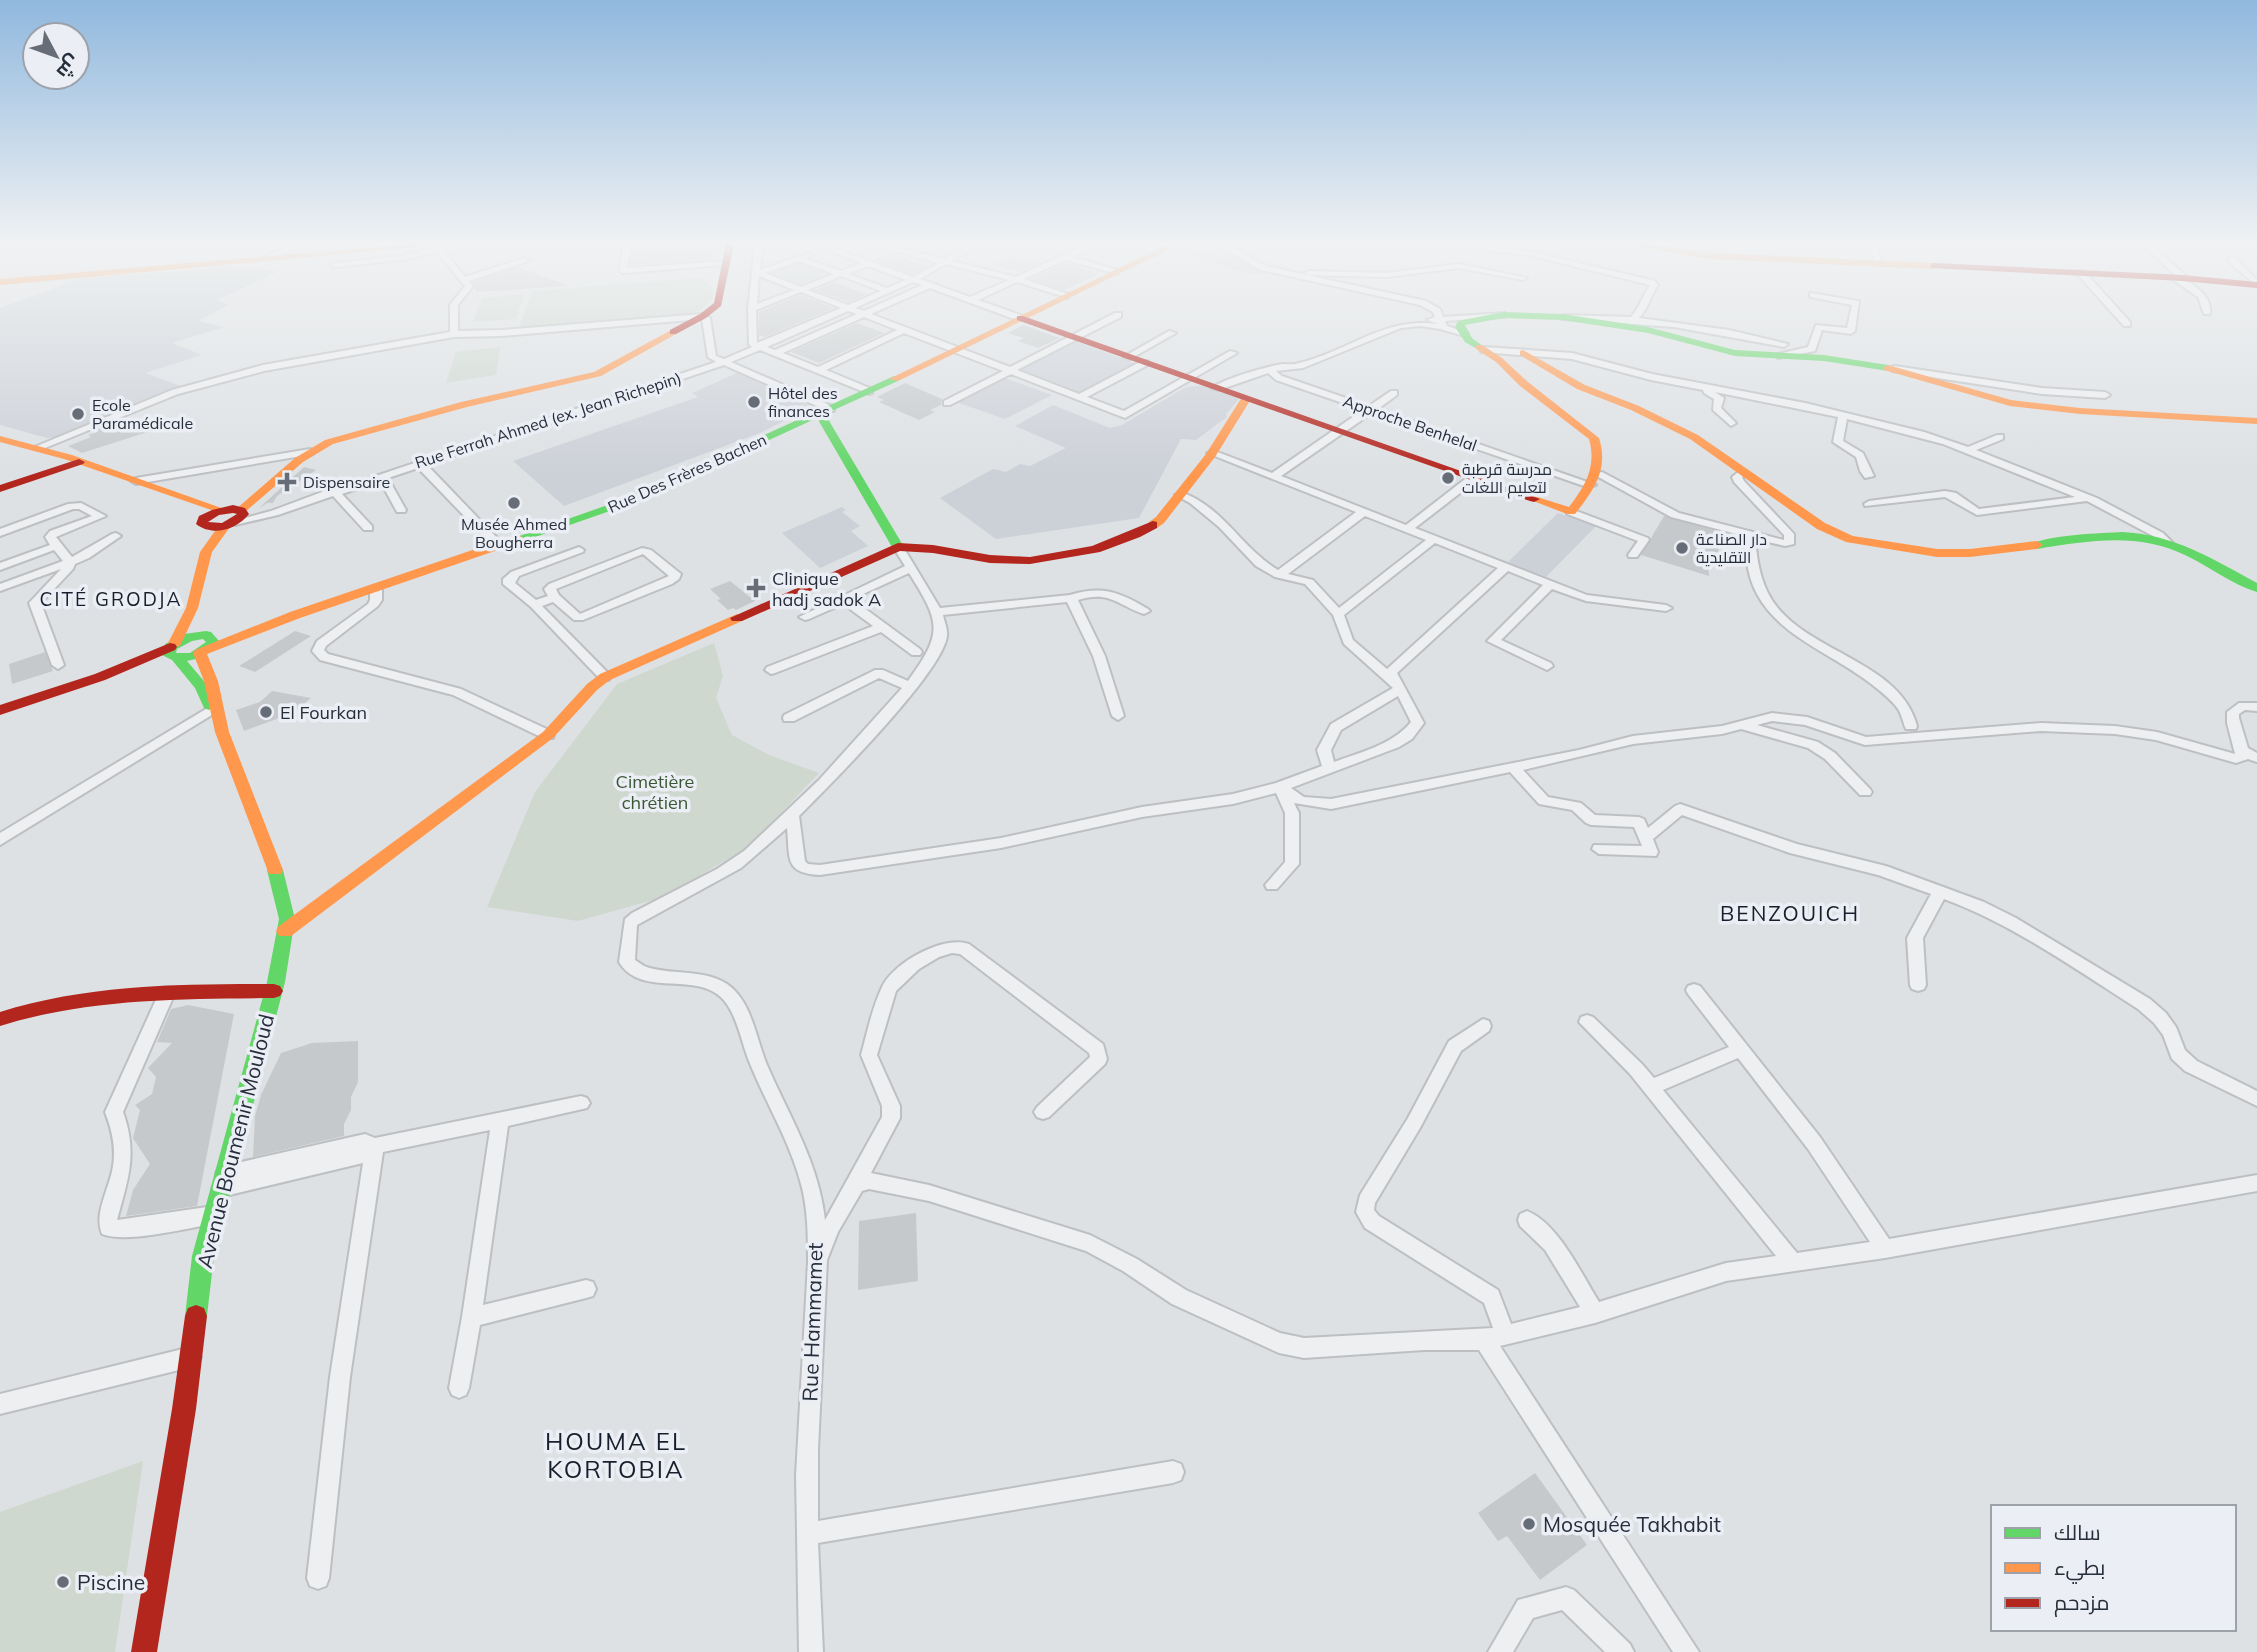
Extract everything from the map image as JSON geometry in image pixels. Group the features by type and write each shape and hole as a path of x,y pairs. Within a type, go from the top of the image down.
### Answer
{"street":[{"path":"454,321 454,334"},
{"path":"37,448 175,392 231,375 454,334 502,333 643,321"},
{"path":"193,606 201,621 221,720 215,717 202,687 174,652 193,606 202,558 230,516 310,452 340,438 597,374 694,321"},
{"path":"706,321 712,357 825,411 898,547 937,611 941,633 940,642 928,666 856,748 792,814 798,863 804,869 820,870 1001,843 1164,808 1233,799 1280,787 1394,744 1407,736 1418,723 1415,710 1391,672 1506,567"},
{"path":"752,321 753,344 869,391"},
{"name":"Rue Ferrah Ahmed (ex. Jean Richepin)","path":"230,516 274,513 722,363 817,321"},
{"path":"775,353 845,321"},
{"path":"880,321 1125,415 1233,353"},
{"name":"Rue Des Frères Bachen","path":"0,710 295,615 623,503 869,391 1013,321"},
{"path":"1029,321 1572,512 1644,540 1633,555"},
{"path":"947,403 1106,321"},
{"path":"1216,388 1255,373 1304,365 1410,323 1451,321"},
{"path":"1465,335 1460,327 1467,321"},
{"path":"1587,321 1648,331 1735,353 1812,349 1819,327 1851,331 1853,321"},
{"path":"1657,321 1723,330 1782,350 1824,358 2042,391 2105,395"},
{"path":"1442,322 1499,359 1524,384 1594,438 1599,448 1595,479 1572,512"},
{"path":"818,370 903,330"},
{"path":"1127,356 1172,333"},
{"path":"1485,350 1572,356 1698,387 1805,406 1921,434 1969,450 2089,498 2159,535 2168,543"},
{"path":"1523,353 1581,387 1636,408 1694,437 1821,526 1863,543 1937,553 1984,551 2112,535 2151,538 2168,543 2257,588"},
{"path":"1080,397 1145,363"},
{"path":"1885,368 1982,396 2034,407 2257,421"},
{"name":"Approche Benhelal","path":"1271,371 1279,378 1370,410 1595,479 1675,514 1785,543 1791,538 1739,482 1737,477 1742,472"},
{"path":"1698,387 1719,398 1716,408 1731,423"},
{"path":"1273,477 1394,393"},
{"path":"285,931 548,735 592,687 605,677 898,547 938,546 1004,561 1060,555 1111,543 1142,532 1160,520 1213,453 1246,399"},
{"path":"1843,416 1838,442 1860,455 1865,471 1870,476"},
{"path":"1969,450 2000,437"},
{"path":"0,439 37,448 136,481 230,516"},
{"path":"136,481 310,452"},
{"path":"1213,453 1586,598 1666,608"},
{"path":"0,489 79,462"},
{"path":"419,463 499,546"},
{"path":"382,476 401,510"},
{"path":"1406,529 1473,478"},
{"path":"334,491 368,528"},
{"path":"1869,504 1945,494 1952,495 1977,512 2089,498"},
{"path":"1180,495 1194,501 1223,525 1260,564 1279,575 1309,582 1338,614 1348,641 1399,687"},
{"path":"183,499 204,523"},
{"path":"0,533 72,506 80,506 100,514 97,518 54,533 50,537 69,561 69,567 35,603 58,665"},
{"path":"1279,575 1363,512"},
{"path":"204,523 230,516"},
{"path":"202,558 199,539 204,523"},
{"path":"1749,534 1749,554 1759,591 1777,617 1872,677 1902,704 1911,726"},
{"path":"0,587 93,552 116,536"},
{"path":"1338,614 1433,539"},
{"path":"0,567 56,547"},
{"path":"579,550 515,574 509,579 509,584 535,605 605,677"},
{"path":"642,551 675,574 668,582 578,618 554,597 550,589 553,586 642,551"},
{"path":"805,617 910,568"},
{"path":"1547,666 1493,641 1549,584"},
{"path":"376,588 376,600 372,606 321,644 318,651 324,657 457,692 548,735"},
{"path":"937,611 1071,598 1091,592 1107,593 1144,611"},
{"path":"535,605 554,597"},
{"path":"1071,598 1099,656 1118,716"},
{"path":"844,599 916,652"},
{"path":"771,670 882,627"},
{"path":"789,718 879,673 910,687"},
{"path":"1329,767 1324,750 1336,727 1399,687"},
{"path":"1280,787 1301,801 1331,804 1514,768 1633,740 1722,730 1772,717 1790,718 1865,741 2041,727 2076,727 2157,736 2236,759 2242,757 2243,751 2231,718 2233,712 2243,706 2257,707"},
{"path":"0,840 215,717"},
{"name":"Avenue Boumenir Mouloud","path":"144,1652 191,1357 203,1256 274,991 287,919 273,863 215,717"},
{"path":"1740,725 1813,745 1830,756 1865,792"},
{"path":"2243,751 2257,758"},
{"path":"1514,768 1544,801 1576,806 1591,820 1639,822 1651,852 1599,849"},
{"path":"1272,885 1292,864 1292,813 1280,787"},
{"path":"1646,837 1680,809 1795,849 1881,870 1979,906 2011,922 2144,1004 2160,1018 2170,1032 2178,1054 2191,1066 2257,1098"},
{"name":"Rue Hammamet","path":"792,814 747,857 630,923 627,961 634,970 646,974 711,984 733,1000 756,1060 809,1179 814,1202 818,1299 807,1450 811,1652"},
{"path":"1918,985 1915,938 1940,892"},
{"path":"816,1263 831,1227 891,1118 891,1106 869,1055 888,988 914,965 934,952 952,947 964,948 1097,1049 1099,1059 1043,1112"},
{"path":"1695,990 1814,1143 1885,1249"},
{"path":"0,1019 38,1003 64,999 274,991"},
{"path":"167,993 114,1112 124,1135 125,1153 107,1221 110,1228 125,1229 214,1214"},
{"path":"1587,1022 1636,1069 1793,1262"},
{"path":"1483,1026 1455,1046 1414,1123 1366,1200 1365,1212 1373,1222 1491,1297 1506,1335"},
{"path":"1651,1087 1741,1049"},
{"path":"223,1181 365,1142 375,1146 580,1103"},
{"path":"459,1388 472,1317 500,1119"},
{"path":"318,1578 340,1377 375,1146"},
{"path":"856,1185 869,1181 929,1193 1090,1244 1130,1265 1179,1297 1279,1343 1304,1348 1424,1340 1484,1340 1595,1313 1726,1272 1885,1249 2257,1183"},
{"path":"1527,1220 1552,1244 1595,1313"},
{"path":"472,1317 586,1289"},
{"path":"1484,1340 1686,1652"},
{"path":"0,1404 191,1357"},
{"path":"807,1534 1173,1472"},
{"path":"1500,1652 1526,1608 1566,1598 1622,1652"}],"shaded area":[{"path":"0,321 198,321 224,327 172,343 202,355 145,373 181,386 58,437 47,438 0,425"},
{"path":"1072,340 1135,363 1072,397 1008,372"},
{"path":"737,373 812,407 760,433 564,506 513,461 698,397 692,393"},
{"path":"1002,377 1052,395 1005,419 956,402"},
{"path":"1204,385 1240,398 1226,414 1227,417 1196,440 1181,439 1139,518 996,539 940,498 993,469 1006,472 1020,464 1030,466 1066,448 1015,426 1053,405 1110,428 1122,425 1186,387"},
{"path":"842,507 846,510 842,512 860,526 851,531 868,546 820,568 782,533"},
{"path":"1558,513 1596,526 1546,577 1508,562"}],"green space":[{"path":"521,321 610,321 519,328"},
{"path":"500,347 496,375 446,383 456,352"},
{"name":"Cimetière chrétien","path":"714,643 723,676 716,698 732,735 769,755 819,773 751,845 664,897 578,921 487,907 535,792 617,684"},
{"name":"Piscine","path":"143,1461 115,1652 0,1652 0,1512"}],"building":[{"path":"759,321 803,321 765,337 759,335"},
{"path":"857,323 884,333 819,363 791,352"},
{"path":"1023,325 1060,338 1038,348 1018,341 1024,338 1008,333"},
{"path":"905,383 942,399 941,405 930,410 935,412 919,420 879,402 884,400 877,397"},
{"path":"127,417 154,430 82,453 68,446 91,437 88,435 97,432 94,431"},
{"path":"304,467 316,470 277,496 273,503 267,503 258,509"},
{"name":"دار الصناعة التقليدية","path":"1664,516 1716,531 1719,555 1708,560 1709,576 1641,555"},
{"path":"730,581 755,601 736,610 728,610 710,589"},
{"path":"295,631 311,636 255,672 239,666"},
{"path":"45,652 53,671 12,684 9,664"},
{"name":"El Fourkan","path":"272,691 311,698 293,713 244,731 236,710 260,702"},
{"path":"188,1005 234,1014 197,1206 126,1216 133,1190 150,1164 133,1138 140,1110 135,1105 152,1094 156,1077 148,1068 172,1043 157,1042 171,1009"},
{"path":"358,1041 358,1082 351,1097 351,1110 344,1124 344,1136 253,1157 255,1116 261,1095 281,1053 312,1043"},
{"path":"916,1213 918,1281 858,1290 859,1221"},
{"name":"Mosquée Takhabit","path":"1535,1473 1587,1545 1540,1580 1507,1536 1498,1541 1478,1513"}],"traffic: fast":[{"path":"1471,321 1461,323 1460,327 1468,340 1479,347"},
{"path":"1589,321 1648,330 1735,353 1824,358 1888,368"},
{"path":"517,539 623,503 894,379"},
{"path":"819,413 898,547"},
{"path":"2037,545 2107,536 2150,538 2190,552 2257,588"},
{"path":"206,635 213,642 199,654 187,657 169,655 170,647 189,637 206,635"},
{"path":"178,659 202,687 209,705"},
{"path":"196,1316 203,1256 276,982 287,919 275,870"}],"traffic: slow":[{"path":"894,379 1015,321"},
{"path":"241,510 299,460 329,442 465,404 597,374 673,332"},
{"path":"1479,347 1499,360 1524,384 1594,438 1597,469 1584,495 1571,512 1534,499"},
{"path":"1523,353 1581,387 1635,408 1694,437 1821,526 1850,539 1937,553 1970,553 2037,545"},
{"path":"1888,368 2010,403 2080,411 2257,421"},
{"path":"1153,525 1160,520 1211,455 1246,399"},
{"path":"0,439 68,457 221,510"},
{"path":"175,643 192,608 206,552 224,527"},
{"path":"207,650 295,615 517,539"},
{"path":"285,931 548,735 592,687 605,677 737,618"},
{"path":"200,653 211,681 222,732 275,870"}],"traffic: jam":[{"path":"673,332 693,321"},
{"path":"1029,321 1534,499"},
{"path":"0,489 79,462"},
{"path":"233,509 241,510 243,514 229,525 214,527 202,524 203,519 216,512 233,509"},
{"path":"737,618 898,547 933,549 1009,561 1030,560 1096,549 1153,525"},
{"path":"0,710 100,677 170,647"},
{"path":"0,1019 67,1001 101,996 274,991"},
{"path":"144,1652 184,1409 196,1316"}],"place":[{"name":"Hôtel des finances","path":"754,402"},
{"name":"Ecole Paramédicale","path":"78,414"},
{"name":"مدرسة قرطبة لتعليم اللغات","path":"1448,478"},
{"name":"Dispensaire","path":"287,482"},
{"name":"Musée Ahmed Bougherra","path":"514,503"},
{"name":"دار الصناعة التقليدية","path":"1682,548"},
{"name":"Clinique hadj sadok A","path":"756,588"},
{"name":"El Fourkan","path":"266,712"},
{"name":"Mosquée Takhabit","path":"1529,1524"},
{"name":"Piscine","path":"63,1582"}],"district":[{"name":"CITÉ GRODJA","path":"111,599"},
{"name":"BENZOUICH","path":"1790,913"},
{"name":"HOUMA EL KORTOBIA","path":"616,1455"}]}
